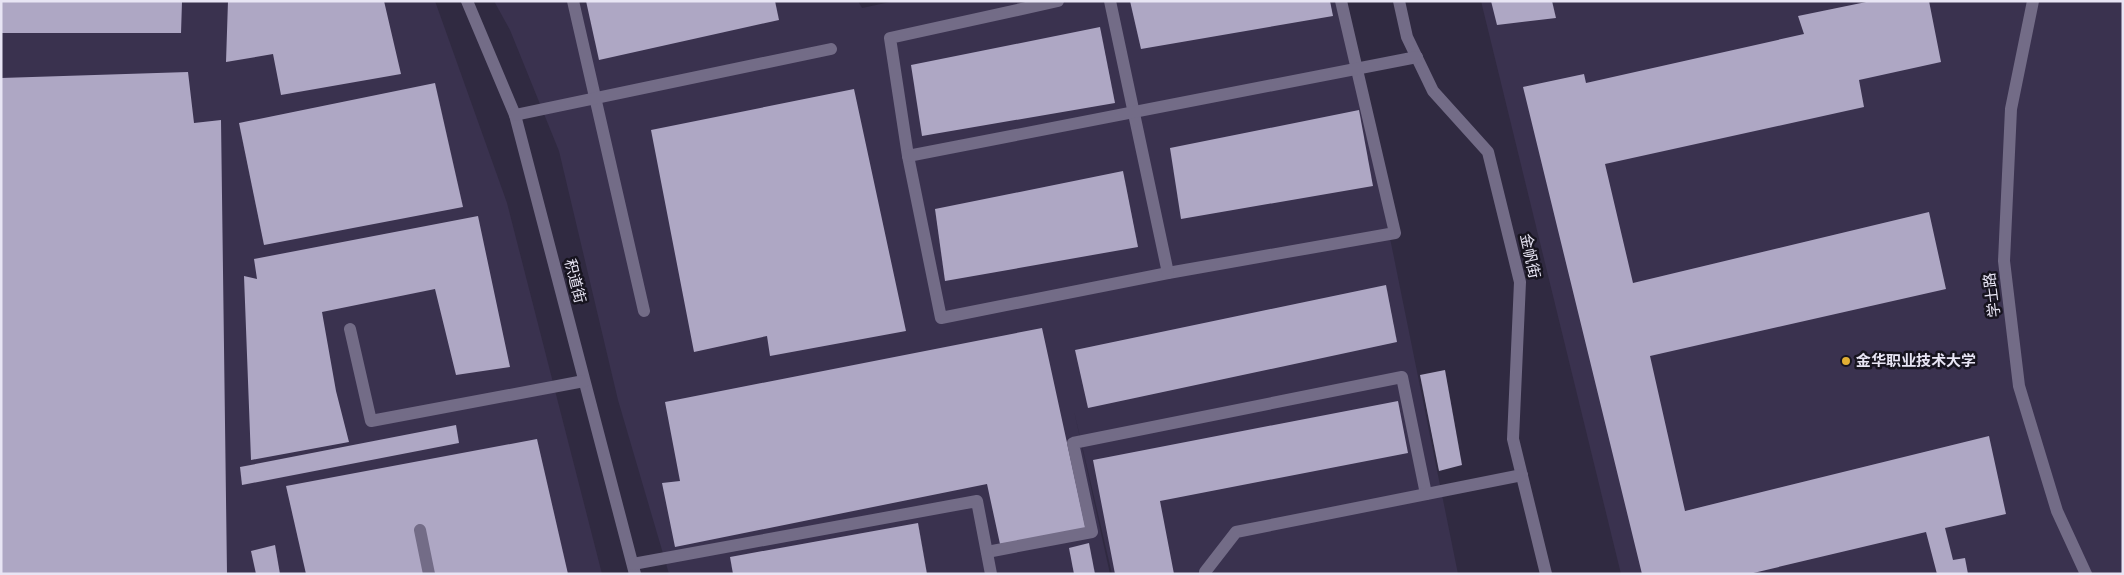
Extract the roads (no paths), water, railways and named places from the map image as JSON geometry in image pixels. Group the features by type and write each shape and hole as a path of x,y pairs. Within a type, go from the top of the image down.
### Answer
{"street":[{"name":"积道街","path":"467,1 515,115 634,569"},
{"path":"573,1 644,311"},
{"path":"1058,1 890,38 908,156 941,318 1395,233 1341,1"},
{"path":"1110,1 1168,274"},
{"name":"金帆街","path":"1399,1 1407,37 1433,90 1488,152 1520,282 1513,439 1543,573"},
{"name":"学士路","path":"2033,1 2012,109 2004,262 2019,386 2057,511 2086,574"},
{"path":"515,115 831,49"},
{"path":"908,156 1417,57"},
{"path":"350,330 371,421 584,381"},
{"path":"987,552 1092,532 1073,443 1402,377 1426,494"},
{"path":"1205,574 1236,532 1522,475"},
{"path":"634,569 977,501 991,574"},
{"path":"420,530 429,574"}],"place":[{"name":"金华职业技术大学","path":"1846,361"}]}
